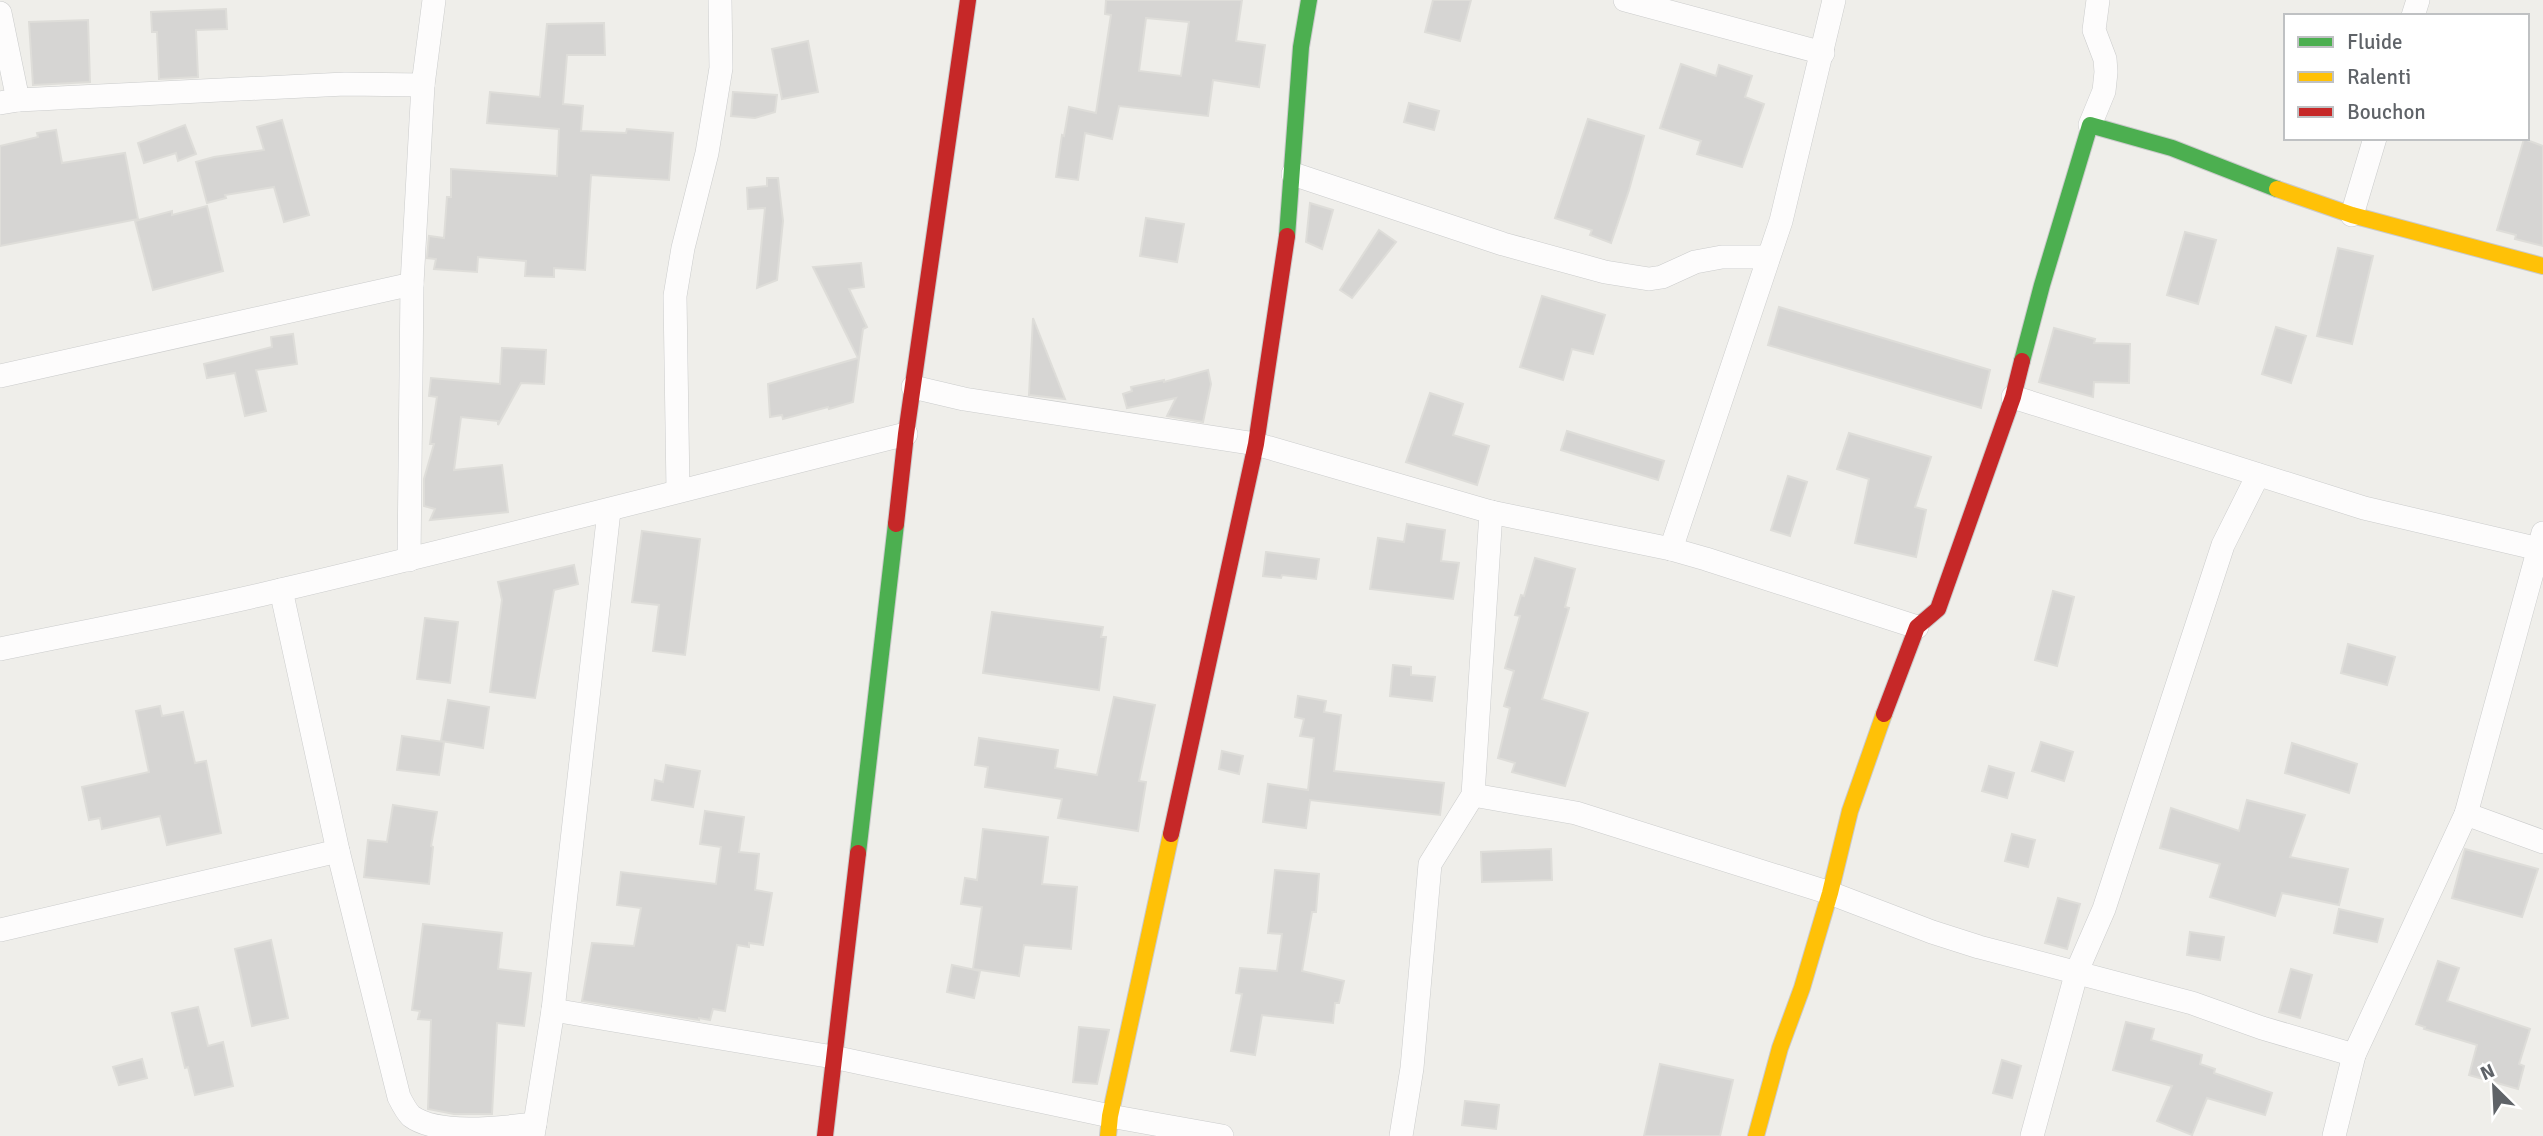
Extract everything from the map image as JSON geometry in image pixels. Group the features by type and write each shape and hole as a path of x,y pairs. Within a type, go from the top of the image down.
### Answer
{"street":[{"path":"409,560 412,284 423,85 434,0"},
{"path":"678,491 675,296 683,248 707,153 721,68 720,0"},
{"path":"825,1136 906,434 968,0"},
{"path":"1109,1126 1256,443 1290,219 1301,47 1309,0"},
{"path":"1625,0 1823,53"},
{"path":"1671,549 1781,221 1834,0"},
{"path":"1756,1136 1780,1048 1802,988 1830,893 1850,811 1892,690 1917,627 1938,609 2013,397 2042,285 2090,125 2104,91 2106,72 2102,50 2094,30 2098,0"},
{"path":"0,13 9,101 345,84 423,85"},
{"path":"2090,125 2188,154 2245,178 2352,215 2543,266"},
{"path":"2352,215 2374,140"},
{"path":"1293,174 1503,244 1605,272 1648,279 1662,277 1695,262 1722,257 1768,257"},
{"path":"0,376 412,284"},
{"path":"913,387 964,399 1256,443 1491,512 1671,549 1917,627"},
{"path":"2013,397 2364,508 2541,541 2466,814 2354,1055 2334,1136"},
{"path":"0,649 409,560 906,434"},
{"path":"2032,1136 2077,971 2104,909 2223,545 2258,475"},
{"path":"281,590 338,851 398,1097 411,1116 429,1127 460,1132 534,1130 553,1010 609,511"},
{"path":"1401,1136 1412,1068 1430,864 1473,795 1491,512"},
{"path":"1473,795 1576,813 1830,893 1944,936 1998,953 2077,971 2192,1003 2262,1028 2354,1055"},
{"path":"2466,814 2543,842"},
{"path":"0,930 338,851"},
{"path":"553,1010 833,1057 1109,1126 1222,1136"}],"building":[{"path":"1106,0 1242,0 1236,41 1265,45 1259,87 1213,80 1208,116 1119,106 1112,139 1085,133 1078,180 1056,177 1069,107 1096,113 1111,15 1105,14","holes":["1146,18 1189,22 1181,76 1139,71"]},
{"path":"1433,0 1471,0 1460,41 1425,32"},
{"path":"226,9 227,29 196,30 198,77 159,79 157,32 152,32 151,12"},
{"path":"88,20 90,82 33,85 29,22"},
{"path":"604,23 605,55 567,55 563,104 583,106 581,131 626,133 627,129 673,133 669,180 591,175 585,270 554,268 554,277 525,276 526,261 478,257 477,272 434,269 436,259 427,258 429,236 444,238 447,197 451,197 451,169 557,176 559,129 487,123 490,92 540,97 547,24"},
{"path":"808,41 818,92 782,99 772,49"},
{"path":"1681,64 1716,76 1719,65 1752,76 1745,97 1764,104 1742,167 1697,154 1701,141 1660,128"},
{"path":"733,92 777,95 775,112 755,118 731,116"},
{"path":"1409,103 1439,111 1434,130 1404,122"},
{"path":"1588,119 1644,136 1611,243 1590,235 1592,230 1555,218"},
{"path":"282,120 309,215 284,222 274,187 225,195 226,198 207,203 196,162 264,150 257,127"},
{"path":"185,125 196,154 178,161 176,153 144,163 138,143"},
{"path":"56,130 62,163 125,153 138,219 0,246 0,146 38,137 37,133"},
{"path":"2524,140 2543,146 2543,246 2515,239 2516,235 2497,230"},
{"path":"767,178 778,178 783,221 777,280 757,288 765,208 748,209 747,188 767,186"},
{"path":"1310,203 1333,210 1322,249 1306,242"},
{"path":"207,206 223,271 153,290 135,221 172,211 172,215"},
{"path":"1146,218 1184,224 1177,262 1140,256"},
{"path":"1379,230 1396,242 1352,298 1340,290"},
{"path":"2185,232 2216,240 2198,304 2167,295"},
{"path":"2338,248 2373,256 2352,344 2317,336"},
{"path":"861,263 864,287 849,289 867,327 863,329 853,402 783,419 782,415 770,417 768,384 858,358 813,267"},
{"path":"1542,296 1605,315 1593,354 1572,349 1563,380 1520,367"},
{"path":"1779,307 1990,370 1981,408 1768,345"},
{"path":"1033,318 1065,399 1029,395"},
{"path":"2276,327 2306,336 2291,383 2262,374"},
{"path":"2054,328 2095,339 2094,343 2130,344 2129,383 2094,382 2093,397 2039,382"},
{"path":"293,334 297,364 256,370 266,411 245,416 235,373 207,378 204,364 272,347 271,337"},
{"path":"502,348 546,350 544,384 521,383 498,425 498,421 461,417 454,470 502,465 508,512 430,520 435,509 424,506 424,479 434,444 430,444 437,397 429,396 431,378 500,384"},
{"path":"1208,370 1211,384 1203,422 1167,416 1176,398 1127,408 1123,394 1132,391 1131,387 1164,382"},
{"path":"1430,393 1463,404 1453,435 1489,446 1477,485 1406,462"},
{"path":"1567,431 1664,461 1658,480 1561,450"},
{"path":"1849,433 1931,457 1915,507 1926,510 1916,557 1855,543 1869,479 1837,469"},
{"path":"1788,476 1807,482 1790,536 1771,530"},
{"path":"1407,524 1445,530 1441,561 1459,563 1453,599 1370,589 1378,538 1404,542"},
{"path":"642,531 700,539 685,655 653,651 659,605 632,602"},
{"path":"1266,552 1319,559 1316,579 1263,576"},
{"path":"1535,558 1575,569 1565,607 1569,608 1542,699 1588,713 1565,786 1512,772 1515,763 1498,758 1510,708 1504,706 1514,671 1505,668 1520,616 1515,615 1521,595 1524,596"},
{"path":"574,565 578,584 554,590 535,698 490,692 502,600 498,582"},
{"path":"2053,591 2074,597 2057,666 2035,660"},
{"path":"992,612 1103,627 1101,637 1106,637 1099,690 983,673"},
{"path":"425,618 458,622 450,683 417,679"},
{"path":"2348,644 2395,657 2387,685 2341,673"},
{"path":"1393,665 1411,667 1411,675 1435,677 1432,701 1390,696"},
{"path":"1298,696 1326,701 1324,712 1341,715 1334,771 1444,783 1440,815 1310,800 1306,828 1263,822 1268,784 1308,790 1314,738 1300,736 1304,719 1295,717"},
{"path":"1114,697 1155,705 1139,781 1146,782 1138,831 1058,818 1062,799 985,787 988,767 975,765 979,738 1058,750 1055,768 1097,775"},
{"path":"448,700 489,707 483,748 441,741"},
{"path":"160,706 162,716 183,712 195,763 206,761 221,833 167,845 160,816 102,829 100,818 89,820 82,787 149,772 136,711"},
{"path":"402,736 444,742 439,775 397,770"},
{"path":"2041,742 2073,752 2064,781 2032,771"},
{"path":"2292,743 2357,764 2349,793 2285,773"},
{"path":"1222,751 1243,756 1239,774 1219,769"},
{"path":"666,765 700,771 693,807 652,800 655,780 663,782"},
{"path":"1989,766 2014,773 2007,798 1982,791"},
{"path":"2247,800 2305,815 2290,857 2348,869 2339,905 2282,893 2275,916 2210,897 2220,864 2160,848 2171,808 2239,831"},
{"path":"393,805 437,812 431,846 429,884 364,877 368,840 387,842"},
{"path":"705,811 744,817 739,852 759,854 755,890 772,893 763,945 737,945 725,1011 713,1009 710,1020 699,1020 582,1001 592,943 634,946 641,908 617,905 621,872 716,884 721,847 700,844"},
{"path":"983,829 1048,837 1042,884 1077,887 1071,949 1024,945 1019,976 973,969 982,907 961,904 965,878 977,880"},
{"path":"2012,834 2035,840 2028,867 2005,861"},
{"path":"1551,849 1552,880 1482,882 1481,852"},
{"path":"2465,849 2538,869 2522,917 2452,898"},
{"path":"1275,870 1319,874 1316,912 1312,912 1302,971 1344,981 1339,1003 1335,1003 1333,1023 1262,1015 1255,1055 1231,1051 1242,994 1236,993 1240,968 1277,971 1282,934 1268,933"},
{"path":"2058,898 2080,904 2067,949 2045,943"},
{"path":"2339,909 2383,919 2377,942 2334,933"},
{"path":"423,924 502,933 498,969 531,973 524,1026 497,1023 492,1114 454,1114 428,1109 431,1020 418,1019 420,1011 412,1010"},
{"path":"2190,932 2224,937 2220,960 2187,955"},
{"path":"271,940 288,1018 252,1026 235,949"},
{"path":"2438,961 2459,968 2447,1001 2530,1029 2519,1064 2524,1066 2518,1089 2469,1075 2477,1045 2424,1029 2425,1027 2416,1024"},
{"path":"952,965 980,971 974,998 947,992"},
{"path":"2291,969 2312,975 2300,1018 2279,1012"},
{"path":"198,1007 208,1046 223,1042 233,1086 195,1095 188,1067 185,1068 172,1013"},
{"path":"2126,1022 2154,1029 2151,1040 2202,1055 2200,1064 2215,1069 2214,1073 2272,1093 2265,1115 2207,1098 2192,1135 2157,1121 2172,1086 2113,1070"},
{"path":"1079,1027 1109,1030 1097,1084 1073,1082"},
{"path":"142,1059 147,1078 119,1085 113,1067"},
{"path":"2002,1060 2021,1066 2012,1098 1993,1093"},
{"path":"1660,1064 1733,1080 1720,1136 1644,1136"},
{"path":"1465,1101 1499,1105 1496,1129 1462,1125"}],"traffic: fast":[{"path":"1287,236 1301,47 1309,0"},
{"path":"2022,361 2090,125 2172,148 2277,189"},
{"path":"858,853 896,524"}],"traffic: slow":[{"path":"2277,189 2352,215 2543,266"},
{"path":"1756,1136 1780,1048 1802,988 1830,893 1850,811 1884,714"},
{"path":"1108,1136 1110,1116 1171,834"}],"traffic: jam":[{"path":"896,524 906,434 968,0"},
{"path":"1171,834 1256,444 1287,236"},
{"path":"1884,714 1917,627 1938,609 2013,397 2022,361"},
{"path":"825,1136 858,853"}]}
